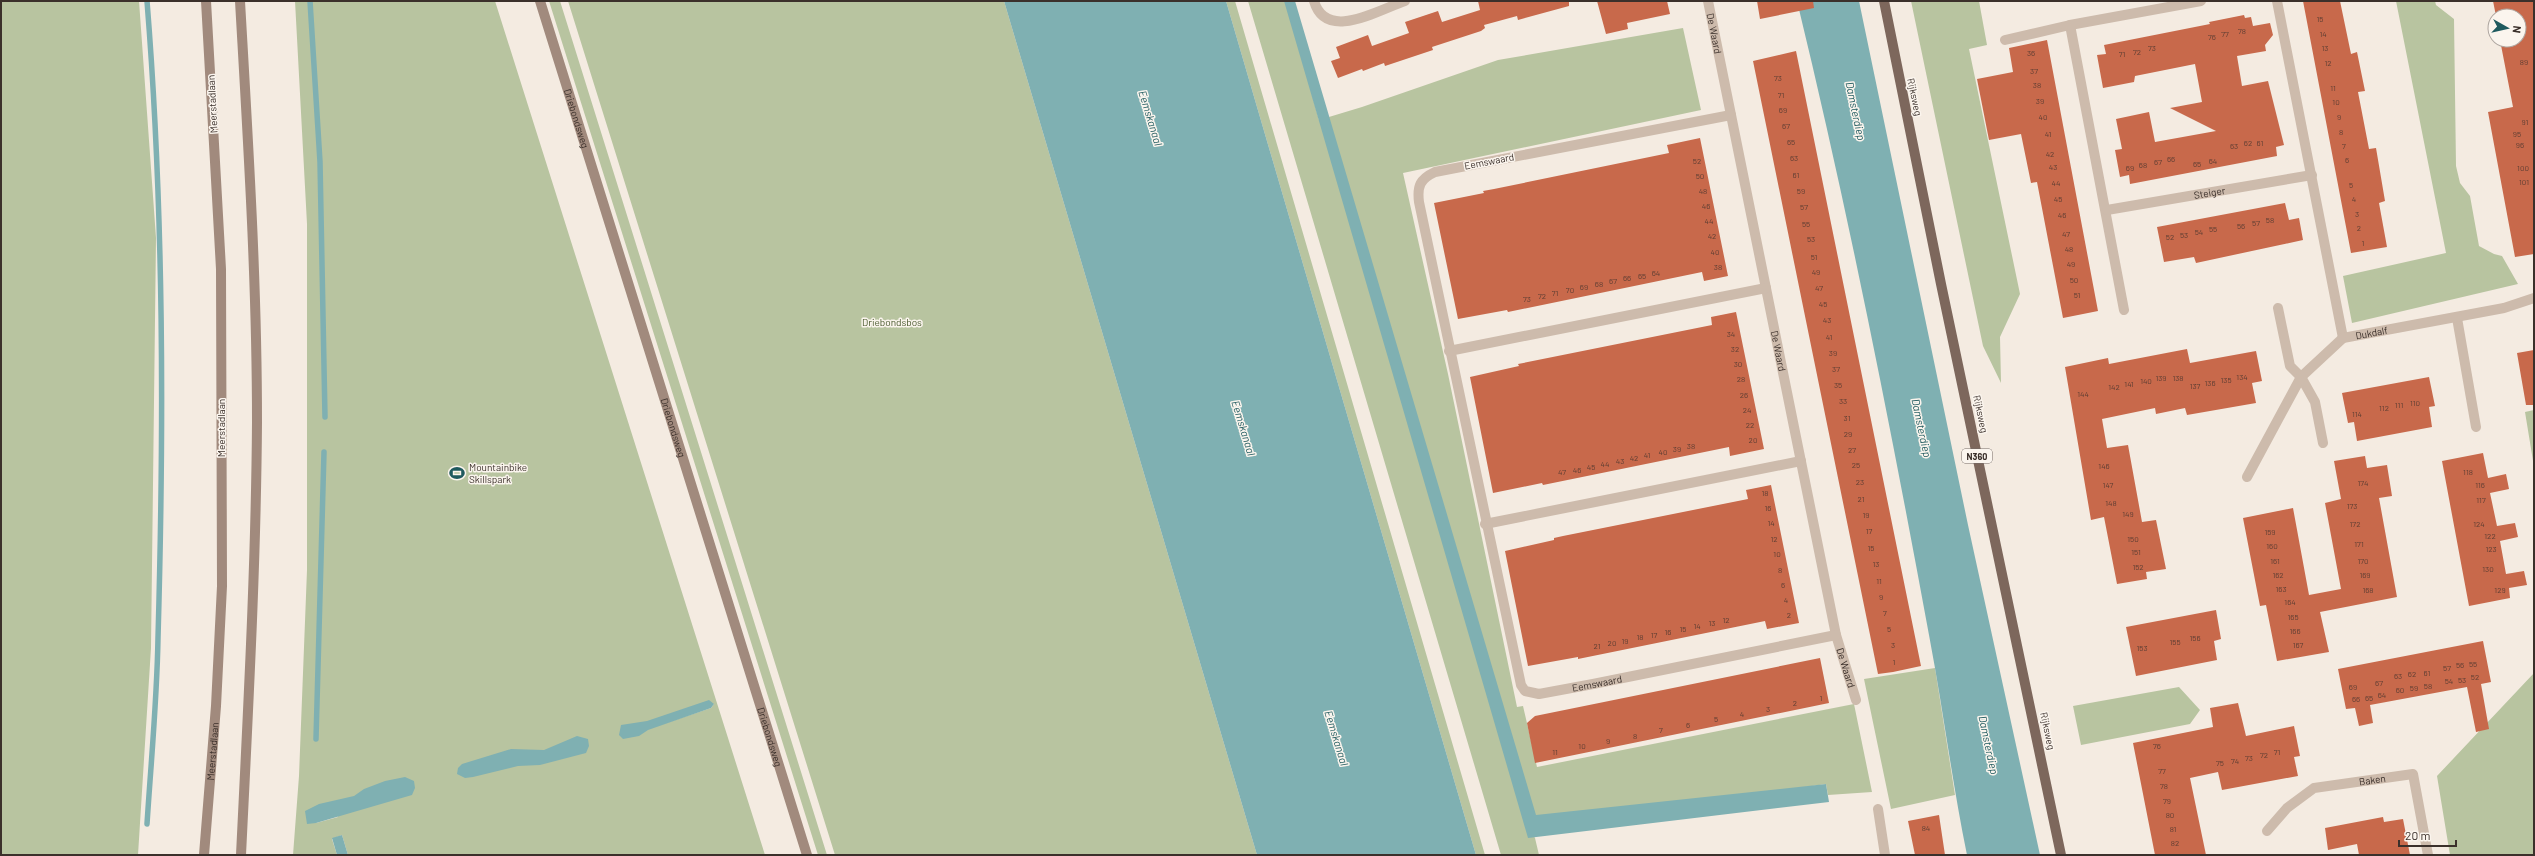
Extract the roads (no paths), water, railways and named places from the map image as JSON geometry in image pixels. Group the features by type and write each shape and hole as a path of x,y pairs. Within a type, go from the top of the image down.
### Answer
{"main road":[{"name":"Meerstadlaan","path":"204,855 216,706 222,586 221,269 206,1"},
{"path":"240,1 252,209 257,421 253,620 241,855"},
{"name":"Driebondsweg","path":"540,1 807,855"},
{"name":"Rijksweg","path":"1884,1 1941,284 2062,855"}],"street":[{"path":"1314,1 1317,12 1326,20 1335,23 1346,22 1405,1"},
{"name":"De Waard","path":"1708,1 1836,635 1856,700"},
{"path":"2005,40 2070,25 2201,1"},
{"path":"2277,1 2343,338"},
{"path":"2070,25 2107,210 2124,310"},
{"name":"Eemswaard","path":"1731,115 1435,172 1425,177 1420,183 1419,202 1449,351 1520,684 1525,691 1532,693 1593,684 1836,635"},
{"name":"Steiger","path":"2107,210 2312,175"},
{"path":"1449,351 1766,288"},
{"name":"Dukdalf","path":"2247,477 2302,377 2343,338 2457,318 2504,308 2534,298"},
{"path":"2278,308 2290,366 2302,377 2315,402 2323,443"},
{"path":"2457,318 2476,427"},
{"path":"1485,524 1801,462"},
{"name":"Baken","path":"2267,831 2287,808 2314,788 2413,774 2428,855"},
{"path":"1878,809 1885,855"}],"water":[{"name":"Eemskanaal","path":"1004,1 1226,1 1476,855 1257,855"},
{"path":"1284,1 1295,1 1536,815 1826,784 1829,802 1528,838"},
{"name":"Damsterdiep","path":"1797,1 1859,1 1968,525 2040,855 1967,855 1934,662 1884,397 1834,159"},
{"path":"709,700 714,704 711,708 648,730 639,736 623,739 619,735 621,725 647,721"},
{"path":"577,736 588,739 589,746 586,753 540,765 518,766 473,777 465,778 457,774 458,768 462,764 511,749 544,750"},
{"path":"405,777 414,781 415,788 412,795 316,823 307,824 305,811 319,804 354,796 364,789 385,781"},
{"path":"342,835 348,855 337,855 332,838"}],"waterway":[{"path":"147,1 157,160 160,240 162,399 157,661 147,824"},
{"path":"310,1 320,162 325,417"},
{"path":"316,739 324,452"}],"place":[{"name":"Mountainbike Skillspark","path":"457,473"}],"park label":[{"name":"Driebondsbos","path":"892,322"}]}
